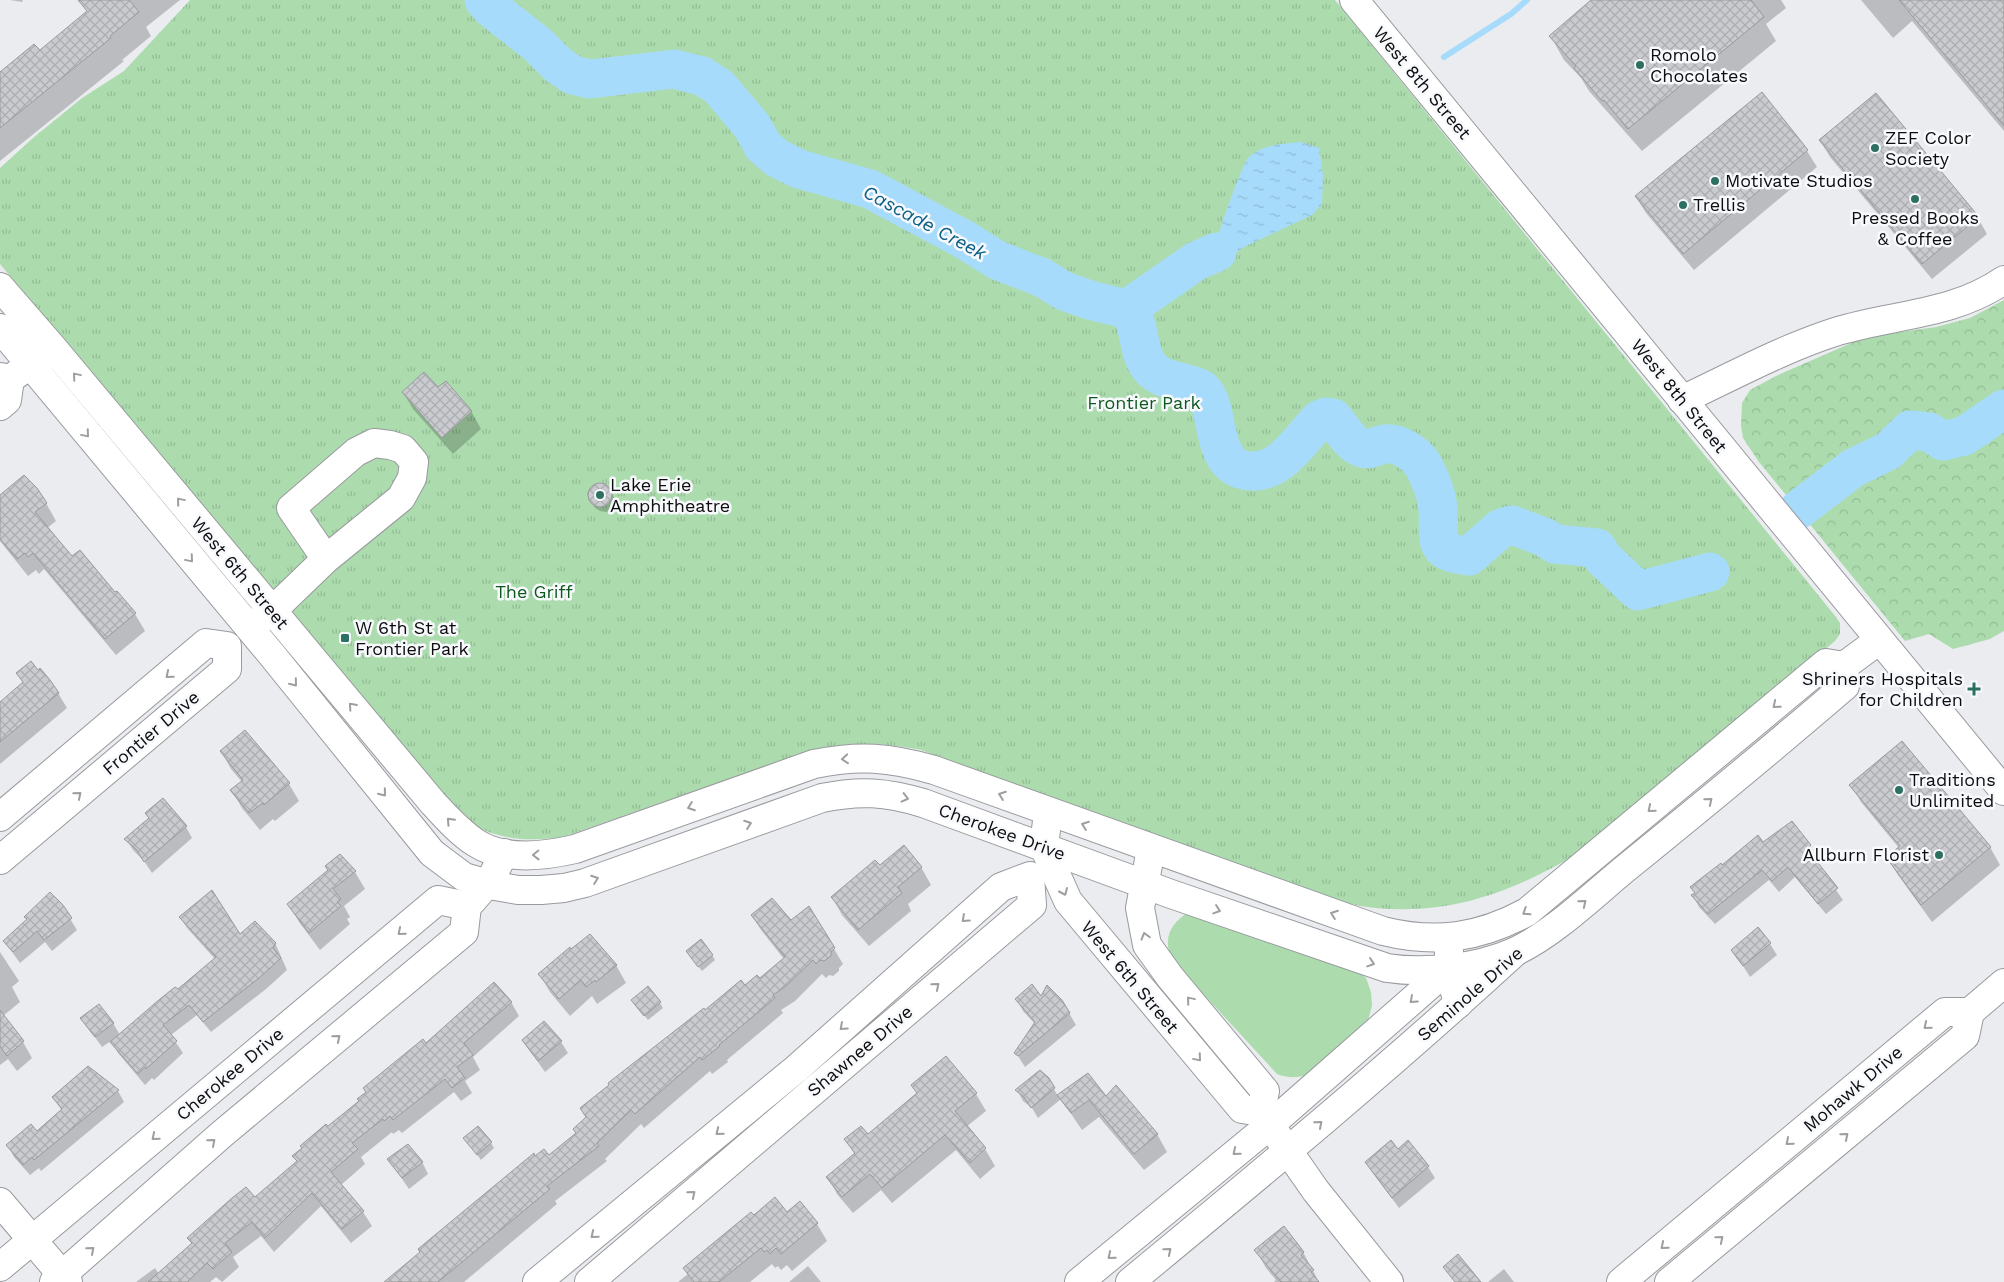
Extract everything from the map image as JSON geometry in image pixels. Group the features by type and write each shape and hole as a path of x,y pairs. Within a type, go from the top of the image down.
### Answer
{"street":[{"name":"West 8th Street","path":"1354,0 2004,791"},
{"path":"1682,400 1737,373 1820,338 1866,324 1935,311 1974,297 2004,280"},
{"name":"West 6th Street","path":"0,287 433,803 457,828 477,844 496,851"},
{"name":"West 6th Street","path":"0,328 13,374 249,628 432,853 475,880"},
{"path":"0,406 7,400 13,374 53,348"},
{"path":"227,646 272,611 326,559 401,498 412,478 414,462 403,450 390,444 374,443 356,452 291,508 326,559"},
{"path":"1844,666 1878,640"},
{"name":"Frontier Drive","path":"0,817 206,643 227,646 227,669 0,860"},
{"name":"Seminole Drive","path":"1130,1282 1288,1152 1515,952 1554,926 1768,752 1845,686 1844,666 1826,663 1527,912 1487,929"},
{"name":"Cherokee Drive","path":"496,851 539,855 575,849 799,769 836,759 886,758 926,767 1383,931 1404,936 1449,938 1487,929"},
{"path":"37,786 58,812"},
{"name":"Cherokee Drive","path":"475,880 518,890 541,890 585,883 822,798 862,792 882,793 923,803 1143,884 1387,968 1410,971 1449,968 1495,959 1515,952"},
{"path":"1044,847 1048,812"},
{"name":"West 6th Street","path":"1044,847 1068,901 1132,980 1242,1110 1266,1118 1265,1092 1147,945 1140,908 1143,884"},
{"name":"Shawnee Drive","path":"589,1282 1032,905 1030,876 1044,847"},
{"path":"1143,884 1151,849"},
{"path":"0,1202 32,1240 61,1280 222,1134 464,932 467,906 475,880 495,873 496,851"},
{"name":"Shawnee Drive","path":"537,1282 796,1069 1001,887 1030,876"},
{"name":"Cherokee Drive","path":"0,1267 438,900 467,906"},
{"path":"1449,938 1449,968 1458,1004"},
{"name":"Seminole Drive","path":"1079,1282 1266,1118 1449,968"},
{"path":"1970,1012 2004,983"},
{"name":"Mohawk Drive","path":"1621,1282 1944,1012 1970,1012 1965,1036 1669,1282"},
{"path":"1266,1118 1288,1152 1333,1213 1389,1282"},
{"path":"1742,1182 1762,1205"},
{"path":"646,1192 666,1216"}],"green space":[{"name":"Frontier Park","path":"190,0 1335,0 1836,617 1840,623 1840,634 1835,641 1577,854 1553,868 1505,890 1456,904 1430,908 1375,908 1316,895 921,750 879,744 853,744 811,750 566,836 526,839 512,838 485,831 473,825 455,810 0,264 0,168 82,98 124,71"},
{"path":"2004,300 2004,631 1990,639 1953,649 1929,634 1905,641 1759,462 1743,438 1741,426 1742,403 1750,390 1776,376 1865,337 1936,327 1970,318"},
{"path":"1190,911 1358,971 1366,978 1371,992 1372,1006 1367,1024 1307,1075 1292,1077 1277,1074 1172,960 1168,944 1170,931 1178,920"}],"water":[{"path":"1301,142 1319,148 1323,176 1322,204 1312,215 1246,246 1234,254 1223,256 1217,252 1217,240 1222,223 1249,157 1260,149 1280,144"}],"building":[{"path":"78,0 129,0 139,12 110,36 111,38 0,128 0,72 34,44 40,50 87,11"},
{"name":"Romolo Chocolates","path":"1591,0 1751,0 1764,17 1628,129 1604,100 1602,101 1574,68 1576,66 1549,36"},
{"path":"1899,0 2004,0 2004,126"},
{"path":"1762,92 1808,150 1683,254 1635,196"},
{"path":"1876,93 1979,217 1922,264 1819,140"},
{"path":"424,372 438,387 446,381 472,411 442,438 402,392"},
{"path":"24,475 37,488 47,503 35,512 72,556 80,550 115,592 117,591 136,613 105,639 33,553 28,557 25,553 17,559 0,539 0,495"},
{"path":"600,483 609,486 612,495 609,504 600,507 591,504 588,495 591,486"},
{"path":"31,661 38,670 40,668 59,693 0,742 0,702 23,682 16,673"},
{"path":"245,730 290,783 264,805 263,803 249,813 230,790 243,780 220,751"},
{"path":"1902,741 1991,847 1921,905 1886,857 1900,846 1849,785"},
{"path":"163,798 187,826 144,862 136,849 124,839 149,818 145,813"},
{"path":"1792,821 1811,845 1807,849 1838,888 1818,904 1788,867 1772,881 1762,870 1708,914 1691,895 1695,893 1690,887 1721,863 1722,865 1758,835 1763,842"},
{"path":"904,845 922,867 898,887 902,893 858,930 831,897 875,860 880,865"},
{"path":"340,854 356,871 333,889 341,899 337,902 341,906 309,933 287,904 328,870 325,866"},
{"path":"212,890 240,934 255,921 276,943 273,948 281,958 259,978 203,1022 189,1005 163,1025 177,1041 138,1074 110,1042 160,999 175,987 178,989 216,957 179,917"},
{"path":"50,892 63,905 72,918 44,940 37,931 13,952 3,941 27,919 24,917"},
{"path":"772,898 791,920 809,906 835,948 831,952 831,956 824,961 820,960 816,964 813,960 786,986 773,995 775,998 720,1046 702,1060 700,1057 635,1114 631,1110 597,1143 599,1146 547,1186 550,1189 438,1282 384,1282 420,1252 418,1249 534,1153 535,1156 544,1149 549,1155 576,1133 573,1129 586,1117 580,1108 609,1085 608,1083 704,1008 705,1010 741,980 745,985 757,975 760,978 785,957 751,915"},
{"path":"1758,927 1771,943 1743,966 1731,950"},
{"path":"590,934 617,965 596,982 595,980 586,987 581,980 559,999 538,974 570,947 571,949"},
{"path":"701,939 713,955 698,967 686,951"},
{"path":"494,982 512,1002 464,1043 473,1055 457,1067 465,1078 452,1088 445,1079 393,1120 390,1116 384,1121 383,1119 352,1143 358,1149 331,1172 364,1211 342,1229 312,1193 265,1238 252,1222 225,1243 232,1252 213,1269 207,1263 187,1282 148,1282 192,1243 187,1238 232,1198 246,1187 255,1197 297,1161 292,1156 302,1148 300,1146 326,1124 328,1126 359,1101 357,1099 366,1092 363,1088 423,1039 426,1043"},
{"path":"1032,984 1041,996 1047,985 1062,1000 1070,1013 1018,1056 1014,1053 1035,1022 1015,999"},
{"path":"648,986 661,1002 644,1016 631,1000"},
{"path":"99,1004 114,1023 95,1037 80,1018"},
{"path":"0,1010 24,1041 7,1056 0,1046"},
{"path":"544,1021 562,1041 538,1061 522,1040"},
{"path":"946,1056 977,1093 955,1111 986,1148 970,1163 945,1135 882,1188 870,1174 842,1197 826,1177 855,1153 844,1139 861,1126 868,1134 917,1093 911,1085"},
{"path":"88,1066 119,1090 34,1160 32,1157 23,1165 6,1145 31,1124 37,1131 62,1109 52,1097"},
{"path":"1040,1070 1049,1078 1055,1088 1031,1108 1024,1097 1015,1090"},
{"path":"1088,1073 1106,1096 1116,1085 1158,1134 1134,1154 1089,1100 1071,1113 1057,1095"},
{"path":"478,1126 492,1142 477,1155 463,1138"},
{"path":"1391,1140 1398,1149 1408,1140 1429,1166 1392,1198 1365,1162"},
{"path":"408,1144 423,1162 402,1178 387,1159"},
{"path":"775,1197 787,1212 800,1201 818,1223 781,1254 776,1248 770,1254 767,1250 764,1252 761,1248 719,1282 694,1282 683,1268 751,1212 754,1215"},
{"path":"1284,1226 1304,1252 1301,1255 1314,1270 1311,1272 1319,1282 1281,1282 1254,1250"},
{"path":"1458,1254 1481,1282 1455,1282 1443,1267"}],"waterway":[{"name":"Cascade Creek","path":"484,0 491,8 537,44 558,65 573,75 590,79 674,69 702,76 719,87 752,126 763,146 777,158 799,169 870,189 965,240 997,260 1043,278 1064,291 1093,301 1127,309 1135,322 1143,356 1150,368 1168,379 1196,387 1205,393 1211,405 1223,451 1229,462 1235,467 1256,471 1278,463 1296,447 1319,420 1326,417 1333,418 1350,439 1362,448 1368,449 1384,444 1395,445 1412,453 1420,461 1433,486 1436,498 1438,536 1443,547 1448,551 1469,556 1501,528 1512,525 1544,537 1555,544 1597,548 1603,558 1638,591 1710,572"},
{"path":"1444,57 1511,14 1527,0"},
{"name":"Cascade Creek","path":"1127,309 1196,261 1217,252"},
{"name":"Cascade Creek","path":"1798,510 1853,468 1888,451 1910,430 1929,432 1943,441 1964,436 2004,409"}],"place":[{"name":"Romolo Chocolates","path":"1640,65"},
{"name":"ZEF Color Society","path":"1875,148"},
{"name":"Motivate Studios","path":"1715,181"},
{"name":"Pressed Books & Coffee","path":"1915,199"},
{"name":"Trellis","path":"1683,205"},
{"name":"Lake Erie Amphitheatre","path":"600,495"},
{"name":"W 6th St at Frontier Park","path":"345,638"},
{"name":"Shriners Hospitals for Children","path":"1974,689"},
{"name":"Traditions Unlimited","path":"1899,790"},
{"name":"Allburn Florist","path":"1939,855"}],"park label":[{"name":"The Griff","path":"534,592"}]}
